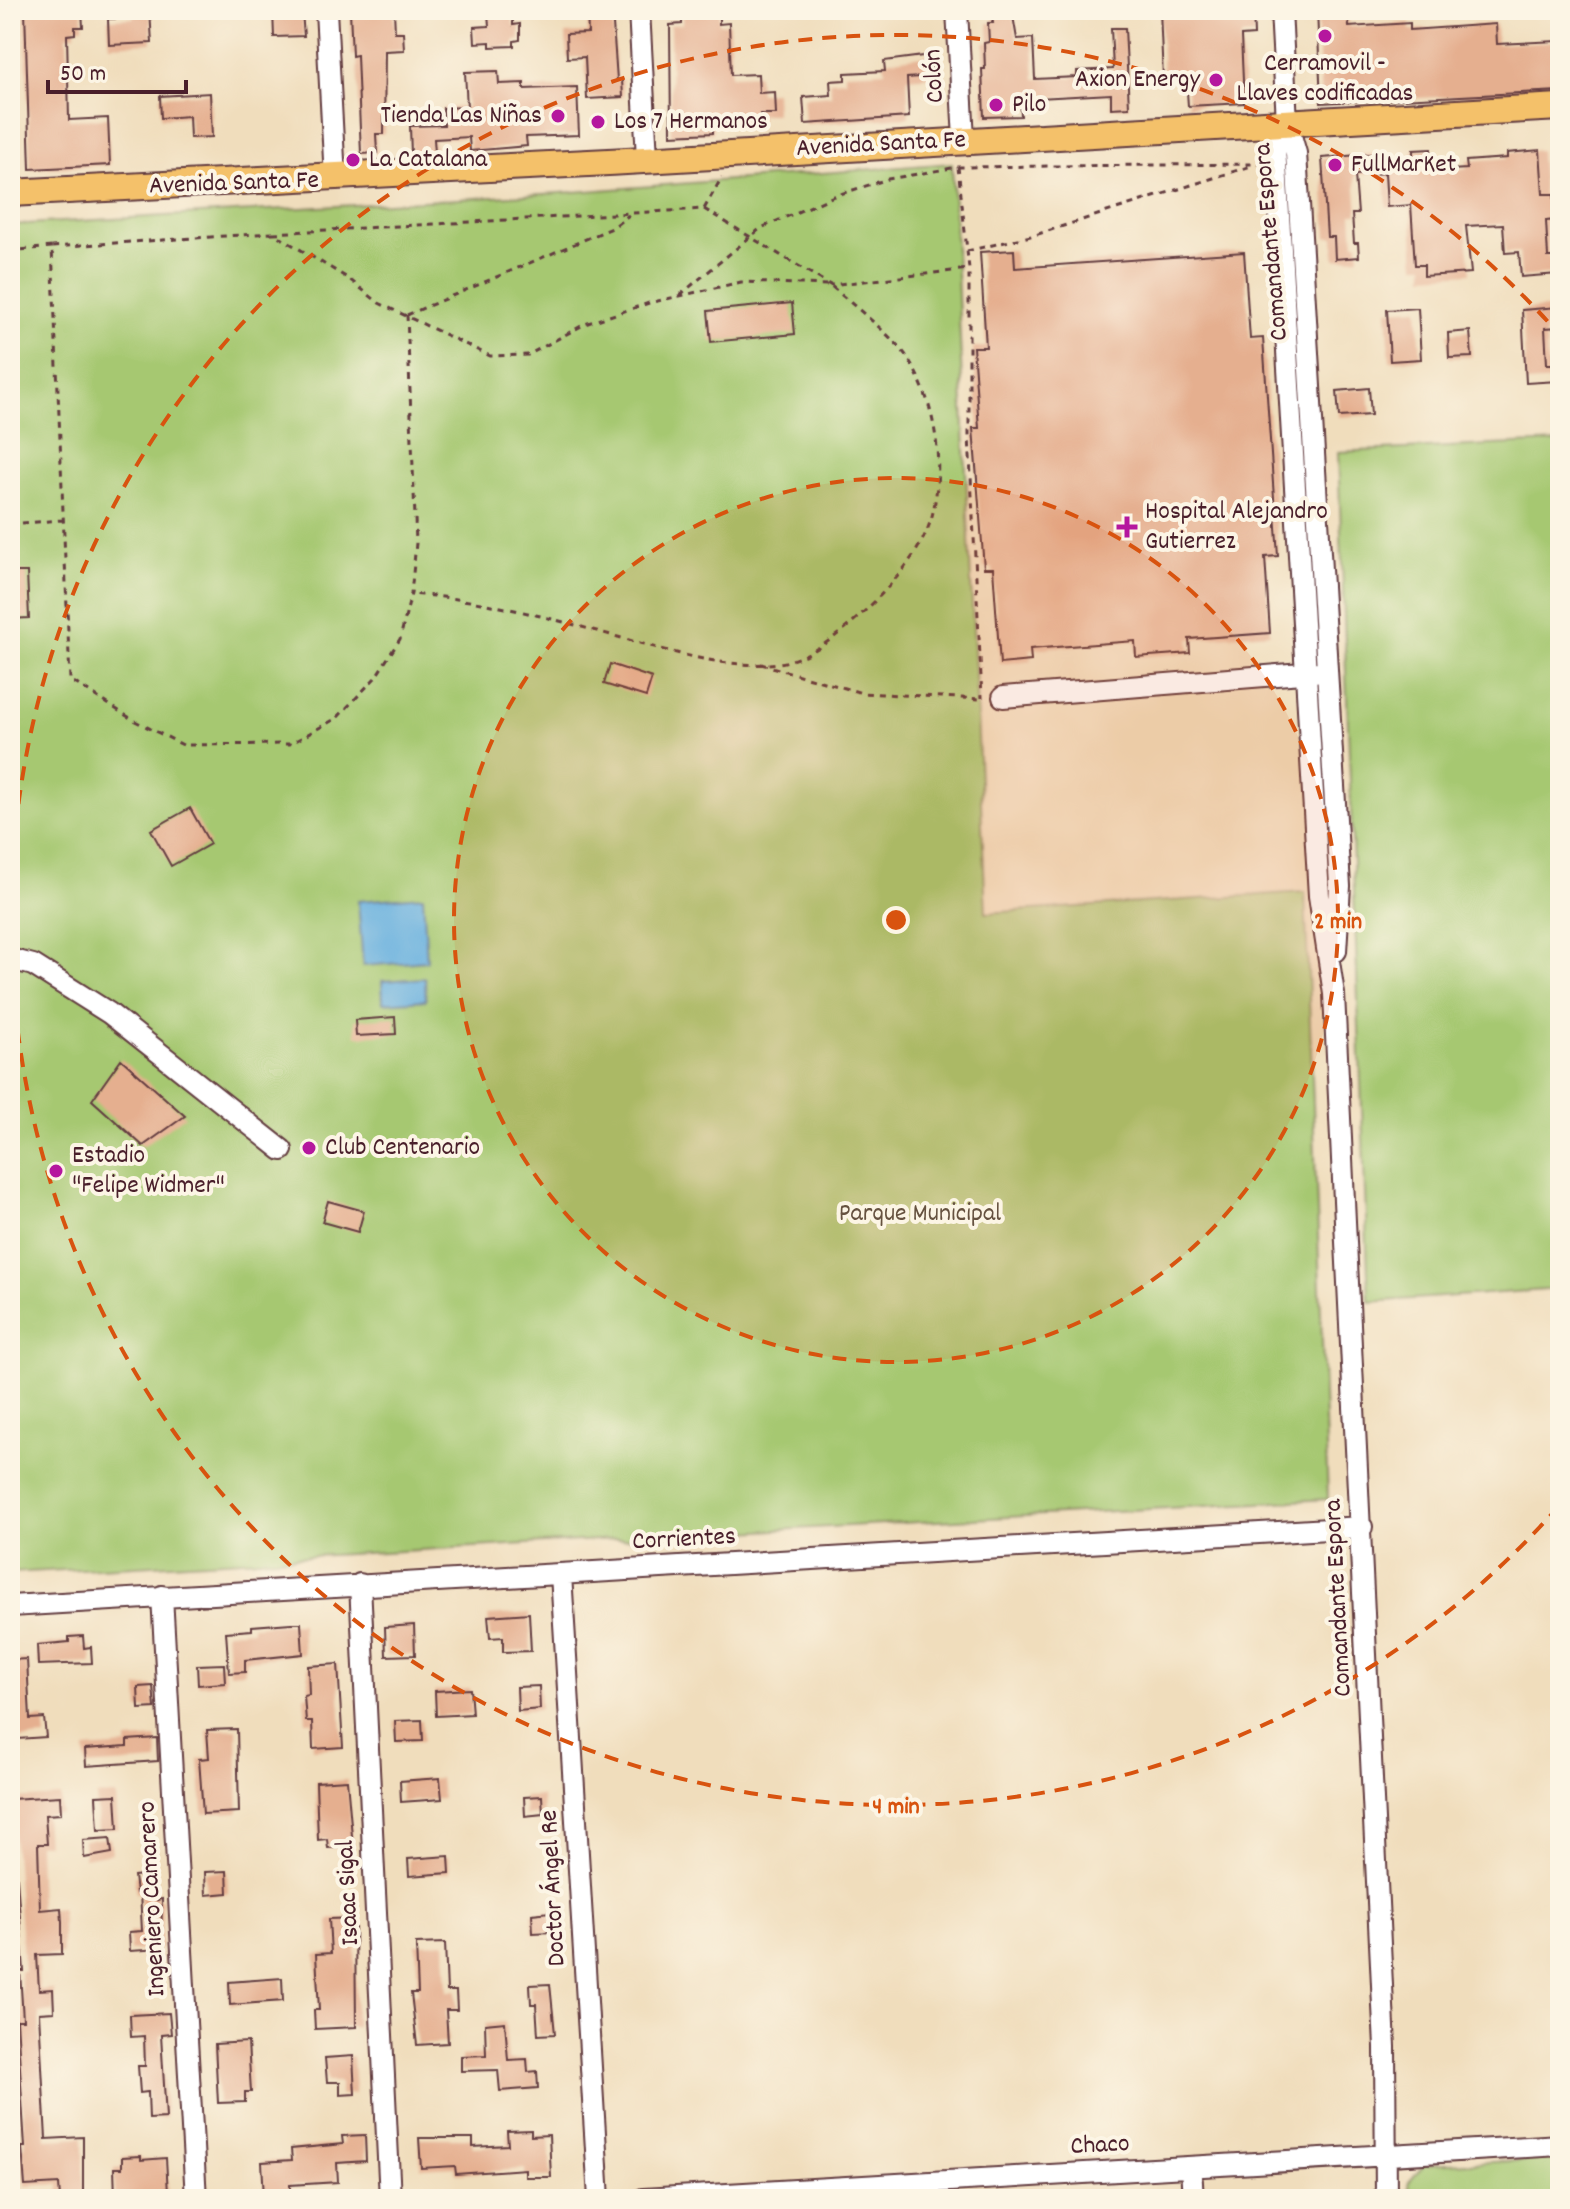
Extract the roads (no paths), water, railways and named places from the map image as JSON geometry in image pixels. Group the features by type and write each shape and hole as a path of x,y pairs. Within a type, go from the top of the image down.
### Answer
{"main road":[{"name":"Avenida Santa Fe","path":"10,193 335,179 647,158 1560,107"}],"street":[{"path":"326,10 335,179"},
{"path":"639,10 647,158"},
{"name":"Colón","path":"957,10 964,140"},
{"path":"1281,10 1287,122"},
{"name":"Comandante Espora","path":"1287,122 1296,153 1340,886 1334,994"},
{"name":"Comandante Espora","path":"1287,122 1275,147 1319,896 1334,994 1385,2047 1383,2154 1386,2199"},
{"path":"993,698 1327,671"},
{"path":"10,959 33,965 109,1013 282,1150"},
{"name":"Corrientes","path":"10,1606 1362,1527"},
{"name":"Doctor Ángel Re","path":"561,1574 599,2199"},
{"name":"Isaac Sigal","path":"360,1584 390,2199"},
{"name":"Ingeniero Camarero","path":"162,1596 196,2199"},
{"name":"Chaco","path":"643,2199 1002,2189 1191,2167 1560,2145"},
{"path":"1191,2167 1193,2199"}],"water":[{"path":"423,896 427,961 363,966 358,901"},
{"path":"425,978 426,1000 383,1003 382,981"}],"place":[{"name":"Cerramovil - Llaves codificadas","path":"1325,36"},
{"name":"Axion Energy","path":"1216,80"},
{"name":"Pilo","path":"996,105"},
{"name":"Tienda Las Niñas","path":"558,116"},
{"name":"Los 7 Hermanos","path":"598,122"},
{"name":"La Catalana","path":"353,160"},
{"name":"FullMarKet","path":"1335,165"},
{"name":"Hospital Alejandro Gutierrez","path":"1127,527"},
{"name":"Club Centenario","path":"309,1148"},
{"name":"Estadio \"Felipe Widmer\"","path":"56,1171"}],"park label":[{"name":"Parque Municipal","path":"920,1214"}]}
